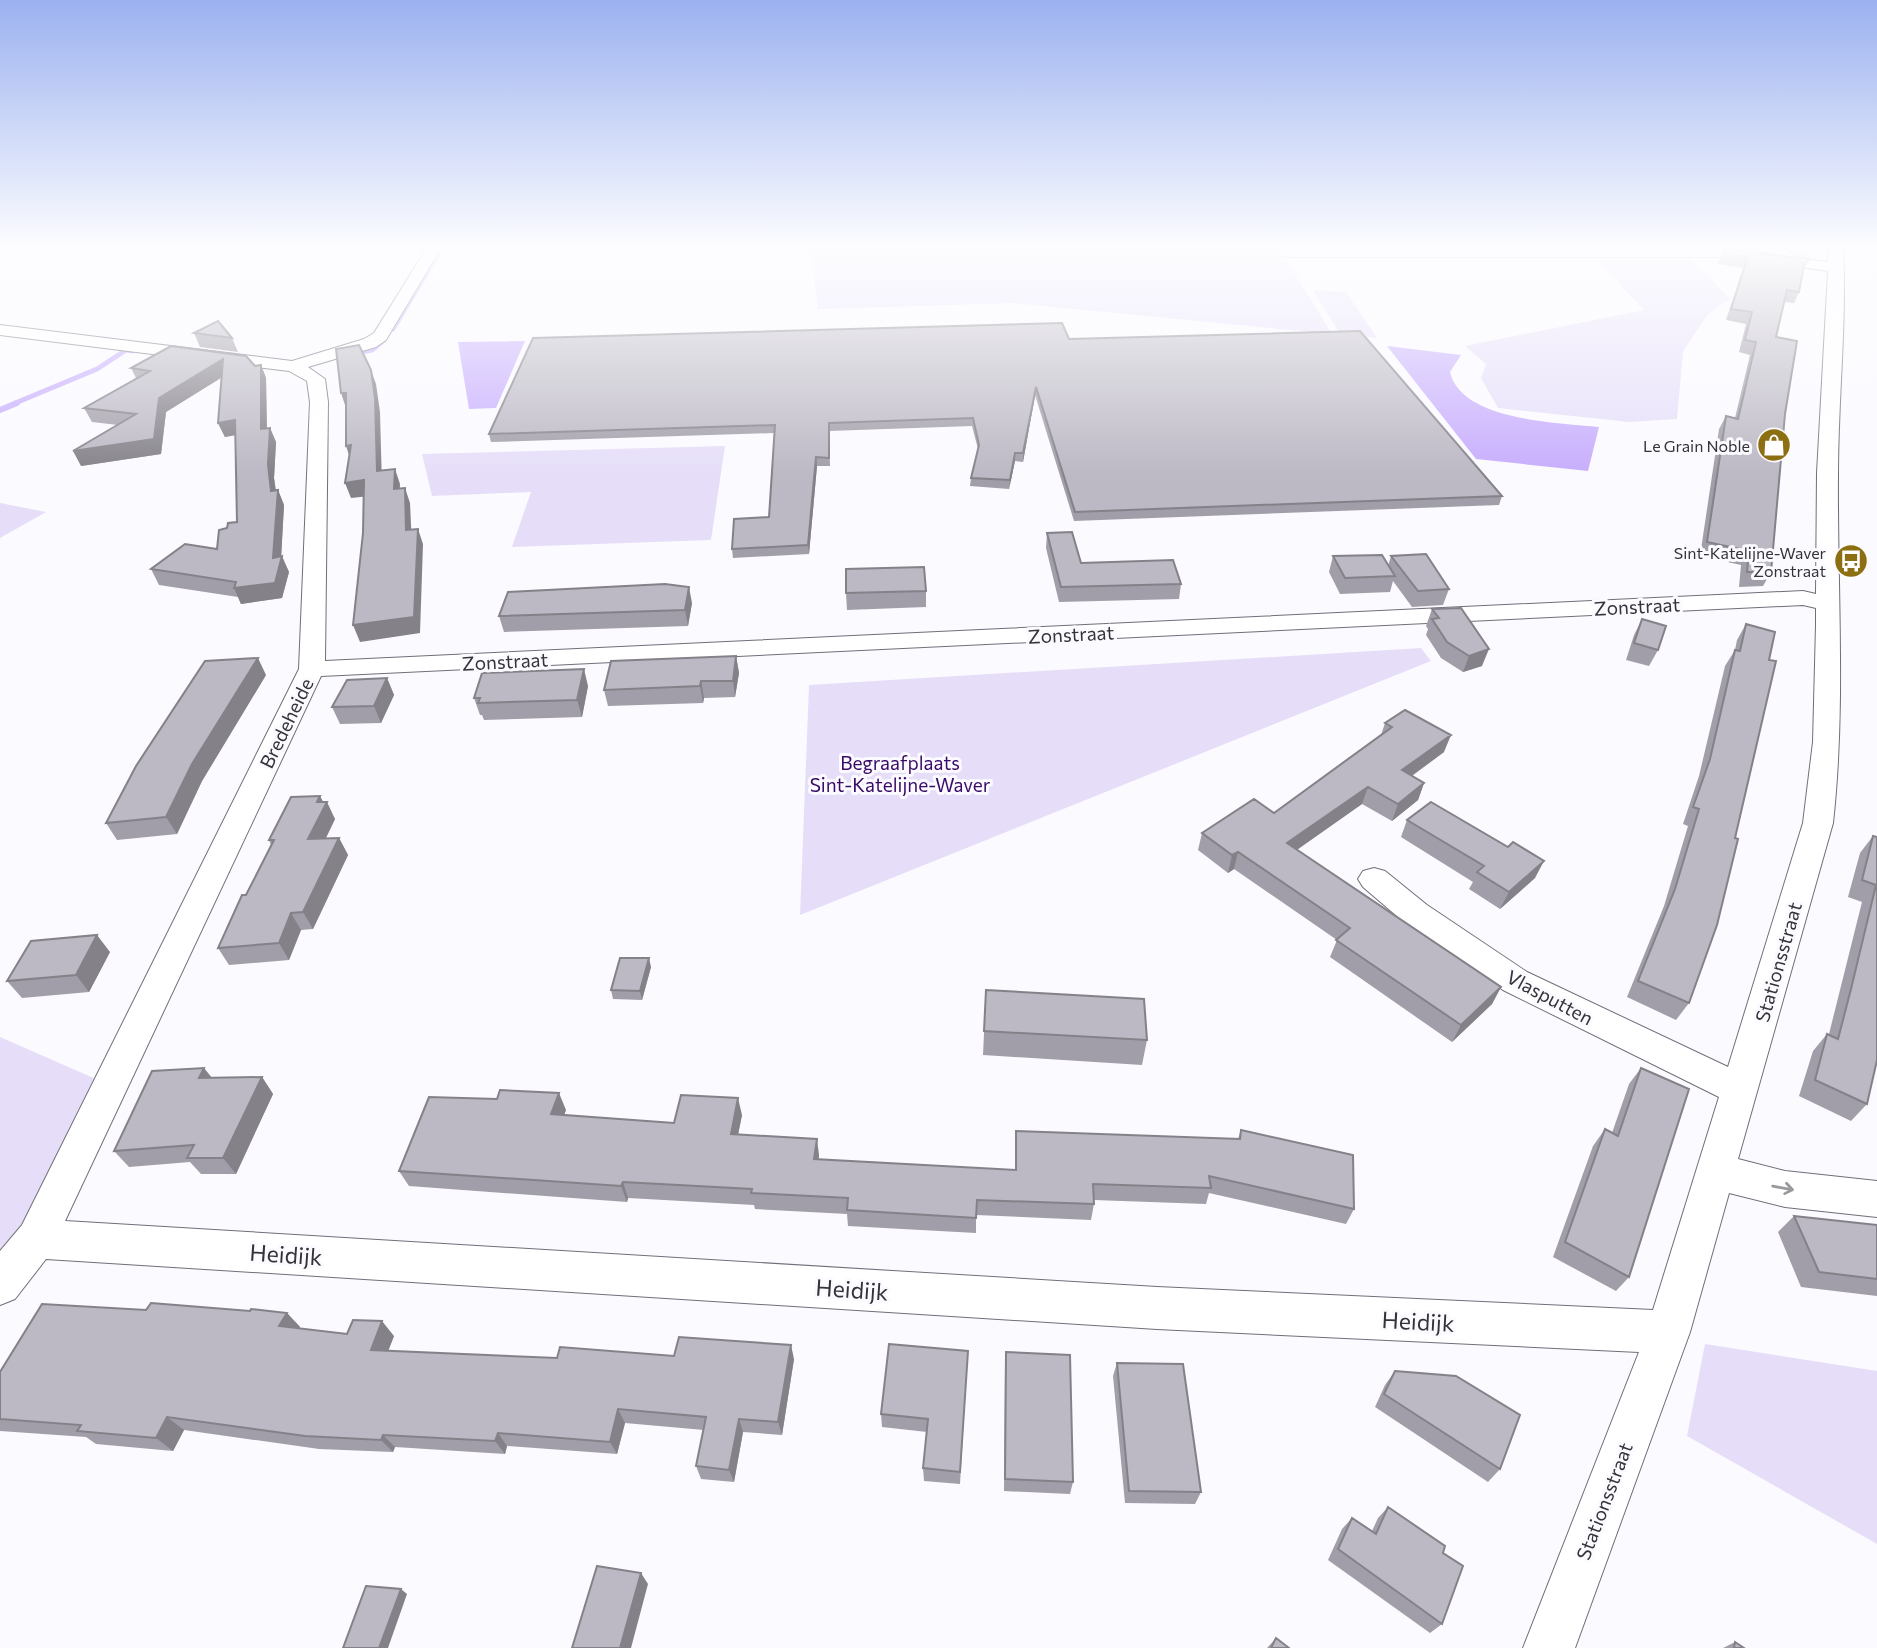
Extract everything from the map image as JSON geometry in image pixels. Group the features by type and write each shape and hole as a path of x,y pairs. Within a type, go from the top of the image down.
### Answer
{"street":[{"path":"0,330 293,366 370,343 380,335 387,323"},
{"name":"Stationsstraat","path":"1549,1648 1668,1332 1818,823 1827,762 1831,684 1827,506 1834,323"},
{"name":"Bredeheide","path":"0,1283 36,1239 312,669 319,402 316,379 293,366"},
{"name":"Zonstraat","path":"312,669 1803,598 1830,604"},
{"name":"Vlasputten","path":"1374,879 1416,914 1515,981 1741,1090"},
{"path":"1717,1172 1785,1189 1877,1199"},
{"name":"Heidijk","path":"36,1239 1157,1308 1668,1332"}],"green space":[{"path":"1218,323 1325,323 1332,334"},
{"path":"1333,323 1367,323 1377,338 1340,334"},
{"path":"1580,323 1702,323 1683,351 1677,419 1629,422 1498,408 1481,378 1486,364 1465,346"},
{"path":"725,446 711,540 512,547 531,492 432,496 422,454"},
{"path":"0,503 46,512 0,538"},
{"name":"Begraafplaats Sint-Katelijne-Waver","path":"1421,648 1431,661 800,915 809,685"},
{"path":"0,1037 105,1083 34,1208 0,1251"},
{"path":"1705,1344 1877,1371 1877,1544 1687,1436"}],"shaded area":[{"path":"525,341 496,408 469,409 458,342"},
{"path":"1387,346 1461,355 1450,372 1458,388 1472,401 1492,410 1538,421 1599,427 1588,471 1476,459"}],"building":[{"path":"220,323 232,338 194,333"},
{"path":"1062,323 1069,339 1360,331 1502,496 1075,512 1036,387 1023,453 1015,453 1010,480 971,478 979,445 973,418 829,423 829,458 816,457 808,545 732,549 734,519 769,517 775,425 489,434 533,338"},
{"path":"1749,323 1779,323 1776,337 1797,341 1785,414 1771,572 1747,572 1749,551 1707,542 1726,416 1738,419 1756,342 1745,340"},
{"path":"359,345 371,370 375,398 377,471 395,469 394,489 405,488 406,530 418,529 414,617 353,625 363,533 364,480 345,483 351,445 346,446 346,393 341,393 336,349"},
{"path":"171,346 246,356 255,366 261,365 261,429 270,428 268,464 271,491 278,490 273,558 282,556 275,583 234,588 236,582 151,569 185,544 217,549 219,530 227,528 228,523 237,522 235,420 218,423 223,359 159,398 154,439 73,451 136,414 84,408 150,371 131,368"},
{"path":"1072,532 1081,563 1173,560 1181,584 1061,587 1047,533"},
{"path":"1426,554 1449,589 1418,591 1391,556"},
{"path":"1382,555 1395,576 1345,578 1333,556"},
{"path":"924,567 926,591 846,593 846,569"},
{"path":"665,584 689,587 685,610 499,616 508,592"},
{"path":"1461,608 1489,649 1469,656 1447,642 1432,619 1439,618 1432,609"},
{"path":"1642,619 1666,626 1658,650 1634,643"},
{"path":"1746,624 1775,632 1769,660 1776,661 1717,925 1689,1003 1638,981 1675,889 1699,809 1693,807 1710,759 1735,650 1740,651"},
{"path":"736,656 733,681 701,681 700,686 604,690 611,661"},
{"path":"258,658 192,764 166,817 106,823 136,766 205,661"},
{"path":"584,669 577,700 478,703 480,698 474,698 482,673"},
{"path":"387,678 374,706 332,707 347,680"},
{"path":"1405,710 1451,735 1402,770 1424,783 1398,804 1368,787 1287,843 1501,987 1461,1025 1336,940 1350,928 1238,852 1232,855 1202,833 1254,799 1274,813 1392,727 1385,723"},
{"path":"320,796 317,802 327,802 308,839 339,838 303,912 291,913 279,943 218,948 242,895 246,895 274,840 269,840 291,797"},
{"path":"1431,802 1508,847 1513,842 1544,861 1509,892 1477,872 1484,866 1407,820"},
{"path":"1873,836 1877,837 1877,1060 1867,1104 1815,1080 1827,1034 1838,1039 1876,885 1862,880"},
{"path":"97,935 76,975 7,981 31,941"},
{"path":"620,958 649,958 640,991 611,990"},
{"path":"986,990 1144,999 1147,1040 984,1031"},
{"path":"204,1068 199,1078 262,1077 223,1158 187,1158 194,1145 114,1151 152,1071"},
{"path":"1641,1068 1689,1089 1629,1277 1565,1242 1605,1129 1618,1136"},
{"path":"500,1090 559,1093 551,1114 674,1123 681,1095 738,1098 731,1134 817,1139 814,1159 1016,1170 1016,1131 1240,1139 1241,1130 1353,1155 1354,1209 1209,1176 1211,1188 1093,1184 1094,1204 977,1200 976,1218 847,1210 848,1198 751,1193 752,1189 623,1182 621,1186 399,1171 429,1097 497,1099"},
{"path":"1794,1216 1877,1225 1877,1279 1819,1272"},
{"path":"151,1303 287,1313 279,1326 347,1334 353,1320 382,1321 371,1350 557,1358 560,1347 674,1356 679,1337 791,1345 778,1422 739,1419 729,1470 696,1466 706,1417 618,1409 610,1442 498,1433 495,1441 383,1435 381,1440 305,1436 167,1417 156,1438 77,1431 81,1425 0,1419 0,1372 42,1304 146,1310"},
{"path":"889,1344 968,1351 960,1472 923,1468 928,1419 881,1414"},
{"path":"1006,1352 1070,1355 1073,1482 1005,1479"},
{"path":"1117,1363 1183,1364 1201,1492 1129,1491"},
{"path":"1395,1371 1456,1376 1520,1415 1500,1469 1384,1394"},
{"path":"1388,1507 1445,1546 1443,1553 1463,1566 1442,1624 1338,1549 1352,1518 1376,1534"},
{"path":"597,1566 641,1573 620,1648 572,1648"},
{"path":"366,1586 401,1589 379,1648 343,1648"},
{"path":"1276,1638 1289,1648 1271,1648"}],"waterway":[{"path":"393,329 397,323"},
{"path":"351,354 372,350 384,340"},
{"path":"13,404 97,369 126,350 133,351"},
{"path":"0,410 17,403"}],"place":[{"name":"Le Grain Noble","path":"1774,445"},
{"name":"Sint-Katelijne-Waver Zonstraat","path":"1851,561"}]}
